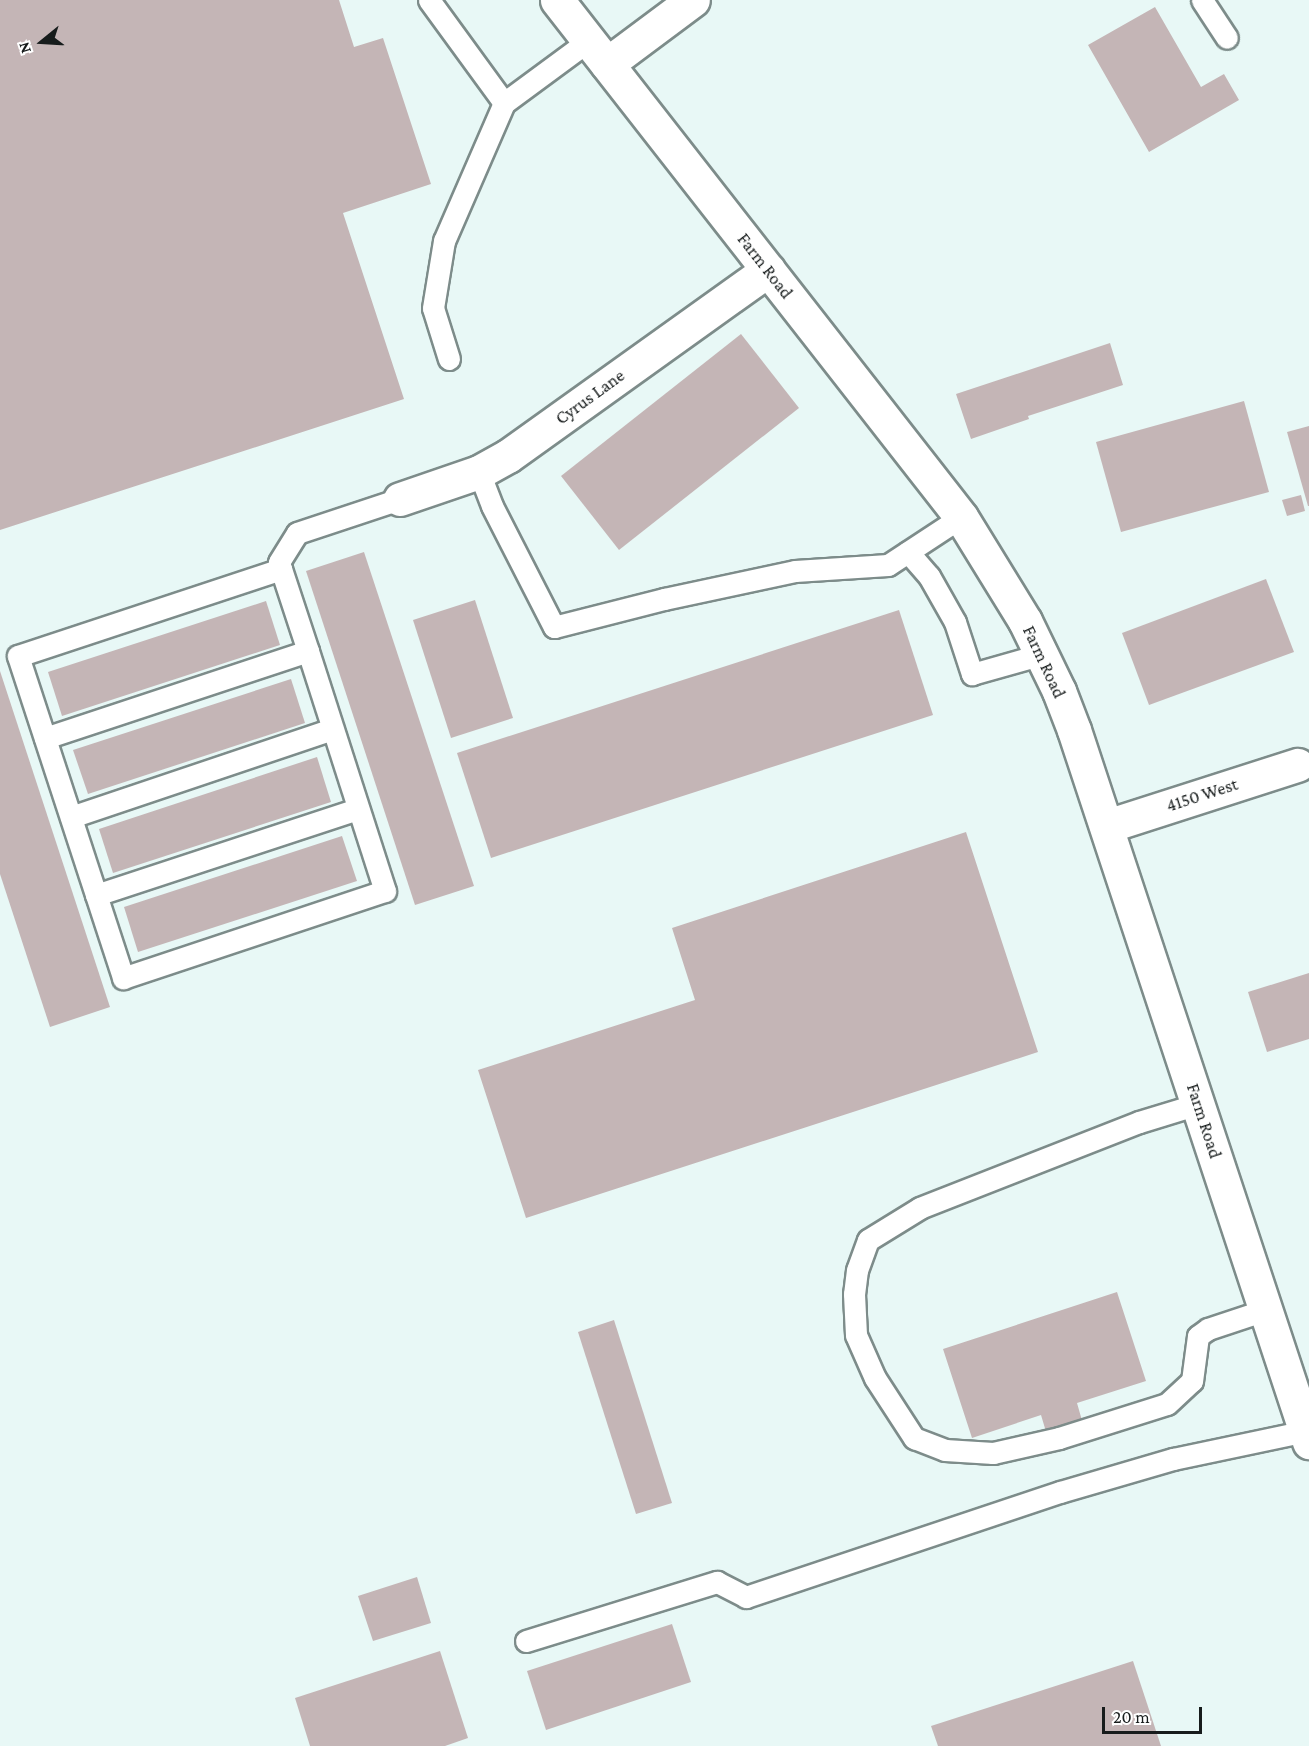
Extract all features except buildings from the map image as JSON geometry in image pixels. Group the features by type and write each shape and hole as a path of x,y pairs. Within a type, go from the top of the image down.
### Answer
{"street":[{"name":"Farm Road","path":"557,0 961,517 1015,603 1043,654 1074,729 1107,826 1307,1437"},
{"path":"597,53 693,0"},
{"name":"Cyrus Lane","path":"400,499 479,472 508,456 768,270"},
{"name":"4150 West","path":"1107,826 1297,765"}],"lane":[{"path":"429,0 504,103"},
{"path":"1202,0 1227,38"},
{"path":"449,359 433,308 444,242 504,103 597,53"},
{"path":"479,472 492,506 554,627 664,599 795,571 888,565 961,517"},
{"path":"281,568 18,656 123,978 385,891 332,729 308,651 281,568 279,562 297,533 400,499"},
{"path":"908,552 929,576 955,622 972,674 1043,654"},
{"path":"45,738 308,651"},
{"path":"71,817 332,729"},
{"path":"96,896 358,809"},
{"path":"1198,1104 1139,1122 920,1208 868,1240 857,1270 854,1294 856,1335 875,1378 914,1438 945,1450 993,1453 1059,1438 1167,1404 1192,1381 1198,1336 1208,1329 1265,1310"},
{"path":"526,1641 717,1582 746,1598 1060,1492 1173,1459 1307,1437"}]}
